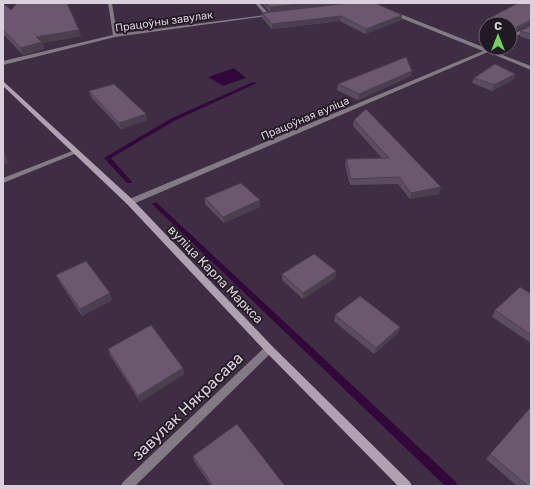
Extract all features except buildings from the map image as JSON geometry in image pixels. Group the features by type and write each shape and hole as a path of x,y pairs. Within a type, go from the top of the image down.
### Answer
{"main road":[{"name":"вуліца Карла Маркса","path":"3,83 130,202 270,349 406,486"}],"street":[{"path":"110,3 115,36"},
{"path":"256,3 268,15"},
{"path":"384,9 478,48"},
{"name":"Працоўны завулак","path":"3,63 115,36 276,14"},
{"path":"518,33 531,26"},
{"name":"Працоўная вуліца","path":"130,202 478,56"},
{"path":"498,56 531,68"},
{"path":"3,181 75,152"},
{"name":"завулак Някрасава","path":"126,486 270,349"}],"shaded area":[{"path":"234,68 246,78 223,86 208,77"}],"waterway":[{"path":"129,182 107,158 174,119 255,83"},
{"path":"155,204 452,486"}]}
